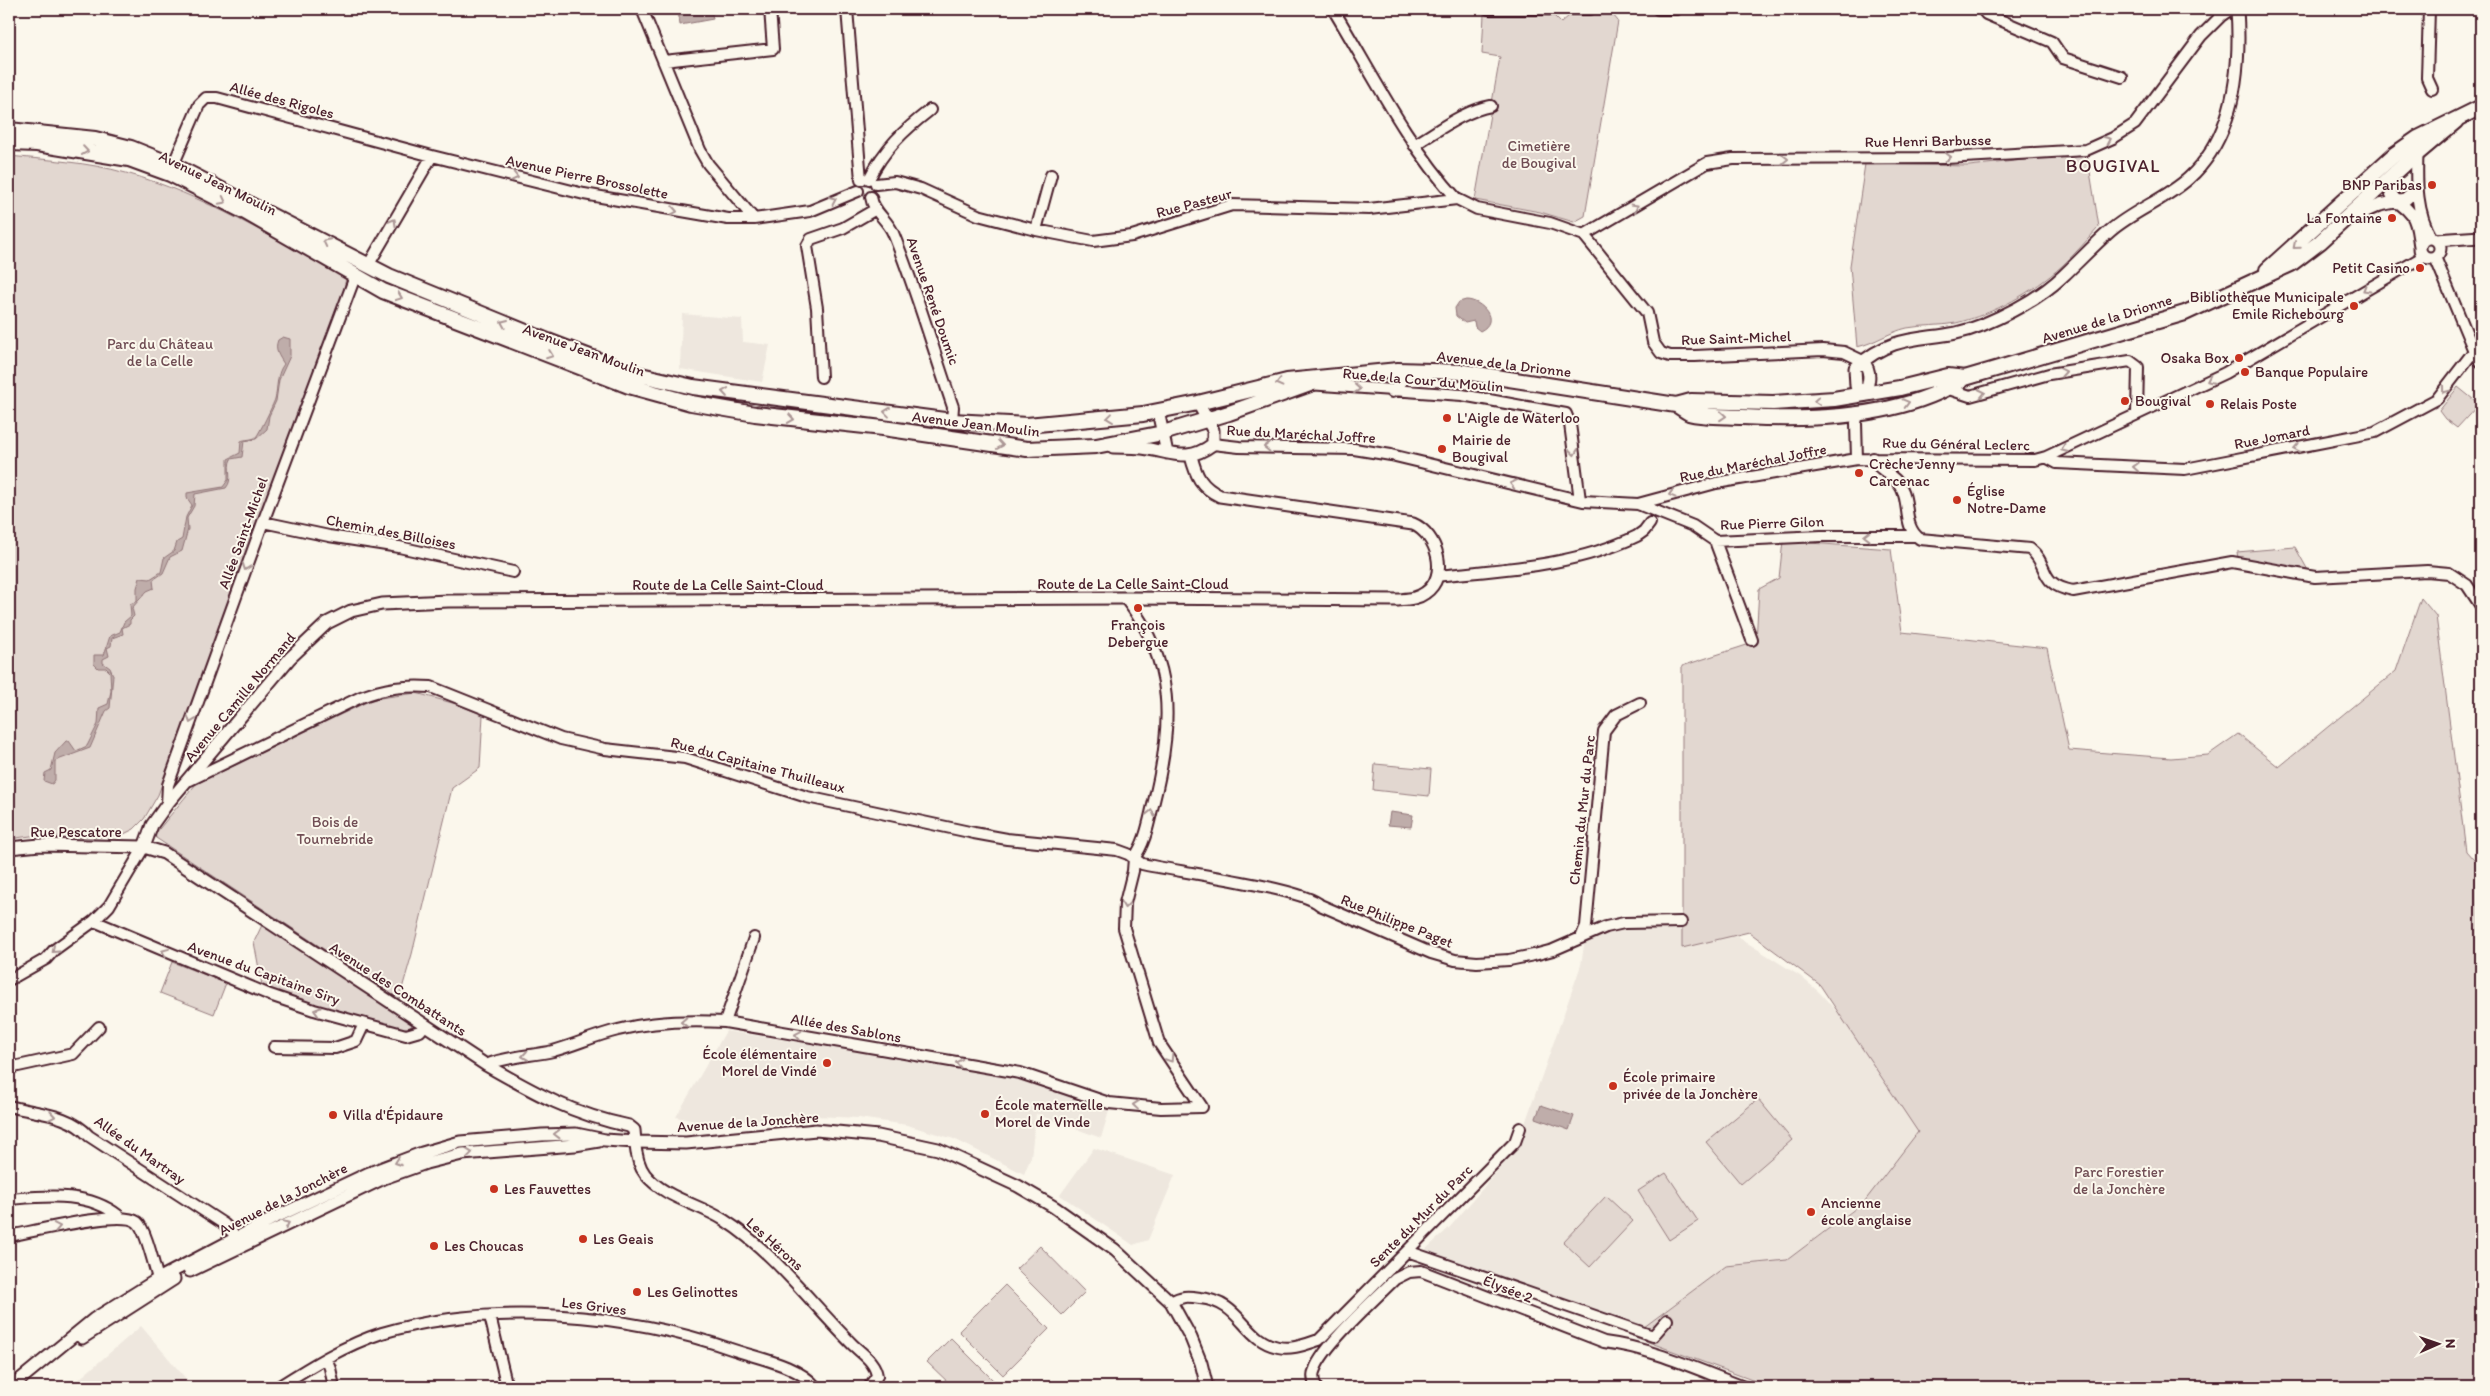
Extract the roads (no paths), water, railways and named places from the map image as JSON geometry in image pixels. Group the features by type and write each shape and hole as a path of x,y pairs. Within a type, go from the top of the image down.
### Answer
{"main road":[{"name":"Avenue de la Drionne","path":"1178,408 1287,381 1413,370 1474,374 1676,405 1690,413 1800,419 1858,414 1912,401 1948,389 1965,378 2184,313 2292,264 2387,181 2400,159 2418,138 2456,121 2481,107"},
{"name":"Avenue de la Drionne","path":"2255,281 2309,234 2382,165 2417,154 2456,121"},
{"name":"Avenue Jean Moulin","path":"9,130 95,139 131,148 390,276 539,338 632,373 711,390 952,421 1028,425 1081,422 1178,408"},
{"name":"Avenue Jean Moulin","path":"9,142 37,144 129,159 172,169 383,291 620,382 691,403 755,414 882,428 1027,449 1096,446 1163,433 1184,426"},
{"path":"2382,165 2387,181"},
{"name":"Avenue de la Drionne","path":"1676,405 1691,401 1737,404 1801,402 1865,395 1948,376 1965,378"},
{"name":"Avenue de la Drionne","path":"1184,426 1210,425 1229,413 1327,378"},
{"path":"1858,414 1865,395"}],"street":[{"path":"642,9 700,150 708,164 754,219"},
{"path":"664,61 773,49 770,9"},
{"path":"848,9 869,181 876,192 871,197 863,197 858,191 869,181 877,163 899,134 930,110"},
{"path":"1333,9 1414,145 1434,174 1456,200 1477,210 1550,223 1589,233"},
{"path":"1489,9 1590,9"},
{"path":"1658,9 1677,9"},
{"path":"1982,9 1986,14 2052,42 2064,58 2122,77"},
{"name":"Rue Henri Barbusse","path":"1589,233 1707,163 1732,159 1946,158 2086,150 2112,138 2135,124 2201,36 2231,9"},
{"path":"1865,395 1869,382 1869,368 1863,361 1894,342 1966,330 2009,312 2062,277 2130,214 2188,178 2205,158 2218,137 2235,90 2239,40 2237,9"},
{"path":"2429,9 2427,78 2432,89"},
{"name":"Allée des Rigoles","path":"172,169 199,105 206,98 217,98 432,156"},
{"path":"1414,145 1462,117 1480,108 1492,106"},
{"path":"2417,154 2416,190 2423,224 2440,246 2430,253"},
{"path":"369,264 432,156"},
{"name":"Avenue Pierre Brossolette","path":"432,156 584,194 700,215 754,219 810,211 858,191"},
{"path":"2400,159 2416,177"},
{"path":"1036,230 1050,175"},
{"name":"Rue Pasteur","path":"869,181 895,182 921,189 978,215 1036,230 1093,241 1132,236 1232,205 1369,209 1456,200"},
{"path":"2387,181 2391,196 2413,216 2474,351 2481,362"},
{"path":"2344,220 2380,205 2406,200 2416,190"},
{"name":"Avenue René Doumic","path":"871,197 872,206 887,222 904,263 954,407 952,421"},
{"path":"820,377 817,308 807,246 811,239 843,228 876,209"},
{"name":"Rue Saint-Michel","path":"1589,233 1647,313 1654,342 1661,353 1670,356 1695,356 1823,350 1844,352 1863,361"},
{"name":"Rue du Général Leclerc","path":"2434,239 2464,239 2481,236"},
{"path":"2430,253 2425,239 2434,239"},
{"name":"Rue du Général Leclerc","path":"1857,459 2035,460 2046,457 2225,373 2430,253 2464,239"},
{"name":"Allée Saint-Michel","path":"167,804 168,784 262,522 356,274"},
{"name":"Rue Jomard","path":"2046,457 2057,463 2185,469 2375,432 2437,399 2474,351"},
{"path":"1948,389 1970,396 2048,374 2130,361 2138,367 2137,414"},
{"path":"1392,392 1413,370"},
{"name":"Rue de la Cour du Moulin","path":"1308,384 1392,392 1462,395 1566,414 1570,424 1580,500"},
{"path":"1096,446 1137,447 1191,456 1203,451 1213,444 1210,425 1198,403"},
{"path":"1158,411 1167,453"},
{"path":"1857,459 1856,423 1858,414"},
{"name":"Rue du Maréchal Joffre","path":"1213,444 1239,447 1354,449 1391,455 1580,500 1638,504 1716,482 1857,459"},
{"path":"1191,456 1201,483 1207,490 1220,496 1413,524 1424,529 1432,539 1436,551 1437,576 1533,566 1585,556 1637,536 1650,523"},
{"path":"1873,458 1902,488 1909,526 1916,536"},
{"name":"Rue Pierre Gilon","path":"1638,504 1693,526 1715,541 1821,536 1916,536 1925,541 2030,549 2038,557 2047,578 2062,589 2073,591 2232,562 2315,577 2427,571 2449,573 2466,585 2481,606"},
{"name":"Chemin des Billoises","path":"262,522 329,536 408,549 513,572"},
{"path":"1715,541 1752,640"},
{"name":"Route de La Celle Saint-Cloud","path":"507,601 1125,598 1398,600 1414,598 1425,593 1437,576"},
{"path":"1125,598 1137,614 1153,646 1162,673 1168,720 1165,752 1155,797 1141,849 1134,858"},
{"name":"Avenue Camille Normand","path":"144,847 152,825 167,804 190,780 290,658 327,622 351,612 382,604 409,601 507,601"},
{"name":"Rue du Capitaine Thuilleaux","path":"190,780 361,697 383,689 413,686 431,687 561,739 605,749 685,758 807,797 926,823 1007,839 1118,850 1134,858"},
{"name":"Chemin du Mur du Parc","path":"1581,938 1586,926 1604,731 1616,715 1640,703"},
{"name":"Rue Pescatore","path":"9,848 40,845 144,847"},
{"path":"9,980 46,959 54,950 94,921 109,906 144,847"},
{"name":"Avenue des Combattants","path":"144,847 164,853 486,1065 570,1110 629,1126 634,1130 635,1142"},
{"name":"Rue Philippe Paget","path":"1134,858 1142,864 1257,885 1315,900 1320,906 1455,960 1510,960 1553,950 1606,927 1624,923 1681,922"},
{"name":"Allée des Sablons","path":"486,1065 498,1060 574,1046 619,1029 680,1022 725,1022 1020,1073 1109,1103 1161,1108 1202,1107 1160,1043 1127,936 1124,903 1133,872 1134,858"},
{"name":"Avenue du Capitaine Siry","path":"94,921 256,990 314,1010 406,1035 420,1030 425,1025"},
{"path":"725,1022 754,938"},
{"path":"274,1047 335,1048 356,1041 364,1024"},
{"path":"9,1068 73,1054 100,1027"},
{"name":"Allée du Martray","path":"9,1106 28,1112 57,1116 80,1126 89,1136 224,1224 239,1242"},
{"name":"Sente du Mur du Parc","path":"1171,1302 1182,1296 1210,1299 1227,1305 1254,1334 1264,1342 1277,1347 1300,1346 1319,1340 1515,1142 1520,1128"},
{"name":"Avenue de la Jonchère","path":"21,1385 94,1319 367,1174 422,1153 460,1142 542,1134 576,1134 605,1140 635,1142 686,1143 826,1130 878,1136 938,1149 1018,1186 1054,1207 1115,1250 1171,1302 1191,1338 1201,1363 1207,1387"},
{"name":"Les Hérons","path":"635,1142 636,1154 646,1175 669,1194 704,1209 747,1237 800,1288 870,1361 876,1369 877,1376 869,1387"},
{"path":"9,1199 54,1196 83,1198 109,1208 119,1216 137,1222 142,1230 161,1282"},
{"path":"9,1236 119,1216"},
{"path":"1407,1251 1653,1336 1668,1320"},
{"name":"Élysée 2","path":"1316,1387 1313,1379 1314,1369 1325,1351 1395,1279 1409,1272 1421,1271 1604,1342 1626,1345 1671,1359 1744,1387"},
{"path":"490,1316 507,1387"},
{"name":"Les Grives","path":"278,1387 326,1358 383,1333 452,1319 490,1316 565,1316 649,1328 711,1342 790,1369 806,1378 816,1387"},
{"path":"326,1358 334,1387"}],"place":[{"name":"BNP Paribas","path":"2432,185"},
{"name":"La Fontaine","path":"2392,218"},
{"name":"Petit Casino","path":"2420,268"},
{"name":"Bibliothèque Municipale Emile Richebourg","path":"2354,306"},
{"name":"Osaka Box","path":"2239,358"},
{"name":"Banque Populaire","path":"2245,372"},
{"name":"Bougival","path":"2125,401"},
{"name":"Relais Poste","path":"2210,404"},
{"name":"L'Aigle de Waterloo","path":"1447,418"},
{"name":"Mairie de Bougival","path":"1442,449"},
{"name":"Crèche Jenny Carcenac","path":"1859,473"},
{"name":"Église Notre-Dame","path":"1957,500"},
{"name":"François Debergue","path":"1138,608"},
{"name":"École élémentaire Morel de Vindé","path":"827,1063"},
{"name":"École primaire privée de la Jonchère","path":"1613,1086"},
{"name":"École maternelle Morel de Vinde","path":"985,1114"},
{"name":"Villa d'Épidaure","path":"333,1115"},
{"name":"Les Fauvettes","path":"494,1189"},
{"name":"Ancienne école anglaise","path":"1811,1212"},
{"name":"Les Geais","path":"583,1239"},
{"name":"Les Choucas","path":"434,1246"},
{"name":"Les Gelinottes","path":"637,1292"}],"district":[{"name":"BOUGIVAL","path":"2113,166"}],"park label":[{"name":"Cimetière de Bougival","path":"1539,154"},
{"name":"Parc du Château de la Celle","path":"160,352"},
{"name":"Bois de Tournebride","path":"335,830"},
{"name":"Parc Forestier de la Jonchère","path":"2119,1180"}]}
